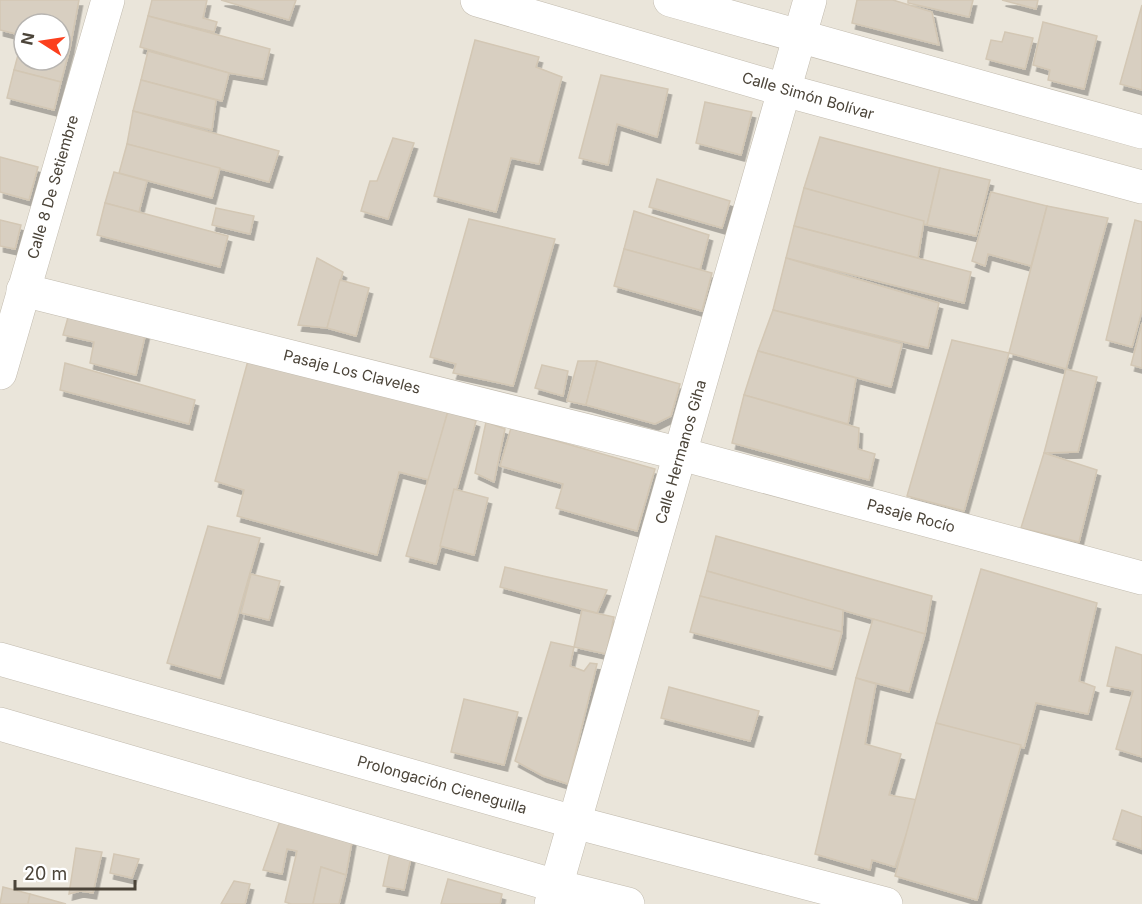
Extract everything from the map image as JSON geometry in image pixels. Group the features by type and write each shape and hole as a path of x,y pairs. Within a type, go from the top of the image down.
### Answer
{"street":[{"name":"Calle 8 De Setiembre","path":"0,374 108,0"},
{"name":"Calle Simón Bolívar","path":"477,0 784,90 1142,187"},
{"path":"669,0 1142,132"},
{"name":"Calle Hermanos Giha","path":"554,895 810,0"},
{"name":"Pasaje Los Claveles","path":"23,290 681,454"},
{"name":"Pasaje Rocío","path":"681,454 1142,579"},
{"name":"Prolongación Cieneguilla","path":"0,658 574,822 886,904"},
{"path":"0,724 554,895 628,904"}],"shaded area":[{"path":"0,0 1142,0 1142,904 0,904"}],"building":[{"path":"0,0 79,0 72,37 72,12 12,12 12,33 0,30"},
{"path":"152,0 207,0 203,18 217,22 214,32 148,16"},
{"path":"221,0 296,0 289,20"},
{"path":"857,0 893,0 932,12 939,45 852,23"},
{"path":"908,0 973,0 969,17 908,3"},
{"path":"1002,0 1038,0 1036,9"},
{"path":"1142,5 1142,90 1120,84"},
{"path":"148,16 270,49 263,79 229,73 140,47"},
{"path":"1043,22 1097,36 1084,89 1048,80 1050,70 1033,65"},
{"path":"1005,32 1033,38 1025,69 986,59 991,40 1002,42"},
{"path":"475,40 539,57 536,67 562,77 539,164 511,158 496,212 434,196"},
{"path":"148,51 229,73 222,101 141,80"},
{"path":"14,72 61,82 54,110 7,98"},
{"path":"22,72 64,72 61,82"},
{"path":"601,75 668,89 657,137 617,124 608,165 579,158"},
{"path":"141,80 216,100 212,130 133,111"},
{"path":"705,102 752,112 741,155 696,143"},
{"path":"133,111 279,151 269,182 127,144"},
{"path":"820,137 940,168 927,225 804,188"},
{"path":"393,138 414,143 388,219 361,211 370,181 377,181"},
{"path":"127,144 220,168 212,198 119,173"},
{"path":"0,157 38,167 29,200 0,192"},
{"path":"940,168 990,180 976,236 927,225"},
{"path":"114,172 147,181 139,212 105,203"},
{"path":"657,179 730,201 722,228 649,207"},
{"path":"804,188 924,221 918,258 794,226"},
{"path":"991,192 1047,206 1031,266 988,254 985,266 972,261"},
{"path":"105,203 228,236 220,267 97,235"},
{"path":"1047,206 1108,218 1066,369 1009,353"},
{"path":"216,208 254,216 250,234 212,225"},
{"path":"634,211 709,235 700,270 624,249"},
{"path":"469,219 555,239 513,386 453,373 456,364 430,357"},
{"path":"0,220 21,225 15,249 0,246"},
{"path":"1135,220 1142,222 1142,311 1132,347 1106,340"},
{"path":"794,226 971,272 964,303 786,258"},
{"path":"624,249 712,273 702,311 614,286"},
{"path":"317,258 343,272 327,328 298,325"},
{"path":"786,258 939,303 928,348 773,310"},
{"path":"340,280 369,288 356,336 327,328"},
{"path":"773,310 902,344 891,387 758,351"},
{"path":"69,314 146,332 136,375 90,363 94,342 63,335"},
{"path":"1142,323 1142,368 1131,365"},
{"path":"952,340 1009,353 964,511 907,496"},
{"path":"758,351 856,378 848,424 744,395"},
{"path":"249,357 448,411 429,480 399,472 377,555 237,516 244,490 215,481"},
{"path":"578,361 597,361 586,405 567,401"},
{"path":"597,361 680,384 671,416 655,424 586,405"},
{"path":"65,363 195,400 189,424 60,390"},
{"path":"542,365 568,371 563,396 535,388"},
{"path":"1066,369 1097,377 1078,452 1044,453"},
{"path":"744,395 859,428 858,449 875,454 869,480 732,443"},
{"path":"448,411 476,421 436,564 406,556"},
{"path":"486,422 505,429 494,482 475,473"},
{"path":"511,428 655,469 637,531 556,508 563,484 500,466"},
{"path":"1044,453 1097,470 1079,542 1021,528"},
{"path":"454,489 488,498 474,555 440,546"},
{"path":"208,526 260,538 220,678 167,663"},
{"path":"716,536 932,596 925,634 707,571"},
{"path":"505,567 607,590 597,613 500,587"},
{"path":"981,569 1097,603 1079,681 1095,687 1088,714 1036,703 1024,748 936,723"},
{"path":"707,571 843,610 842,632 700,596"},
{"path":"251,574 280,581 269,620 241,613"},
{"path":"700,596 842,632 832,669 690,632"},
{"path":"582,610 614,617 606,654 574,647"},
{"path":"873,619 925,634 909,692 856,678"},
{"path":"551,642 574,647 570,666 584,671 590,663 597,664 568,784 543,776 515,761"},
{"path":"1116,647 1142,655 1142,757 1116,749 1133,691 1107,686"},
{"path":"856,678 876,684 865,744 901,754 889,795 918,800 895,867 872,860 870,870 815,854"},
{"path":"669,687 759,711 750,741 661,718"},
{"path":"464,699 518,712 504,765 451,752"},
{"path":"936,723 1021,745 977,900 895,876"},
{"path":"1122,810 1142,817 1142,849 1113,839"},
{"path":"281,818 353,836 346,875 321,867 313,904 285,902 297,851 287,849 282,874 263,870"},
{"path":"76,848 102,852 93,893 80,891 69,894"},
{"path":"391,848 412,853 404,890 383,886"},
{"path":"114,854 139,859 132,878 110,873"},
{"path":"321,867 346,875 339,904 313,904"},
{"path":"448,879 502,894 500,904 441,904"},
{"path":"234,881 250,884 245,904 221,904"},
{"path":"3,887 30,894 28,904 0,904"},
{"path":"30,894 66,904 28,904"}]}
